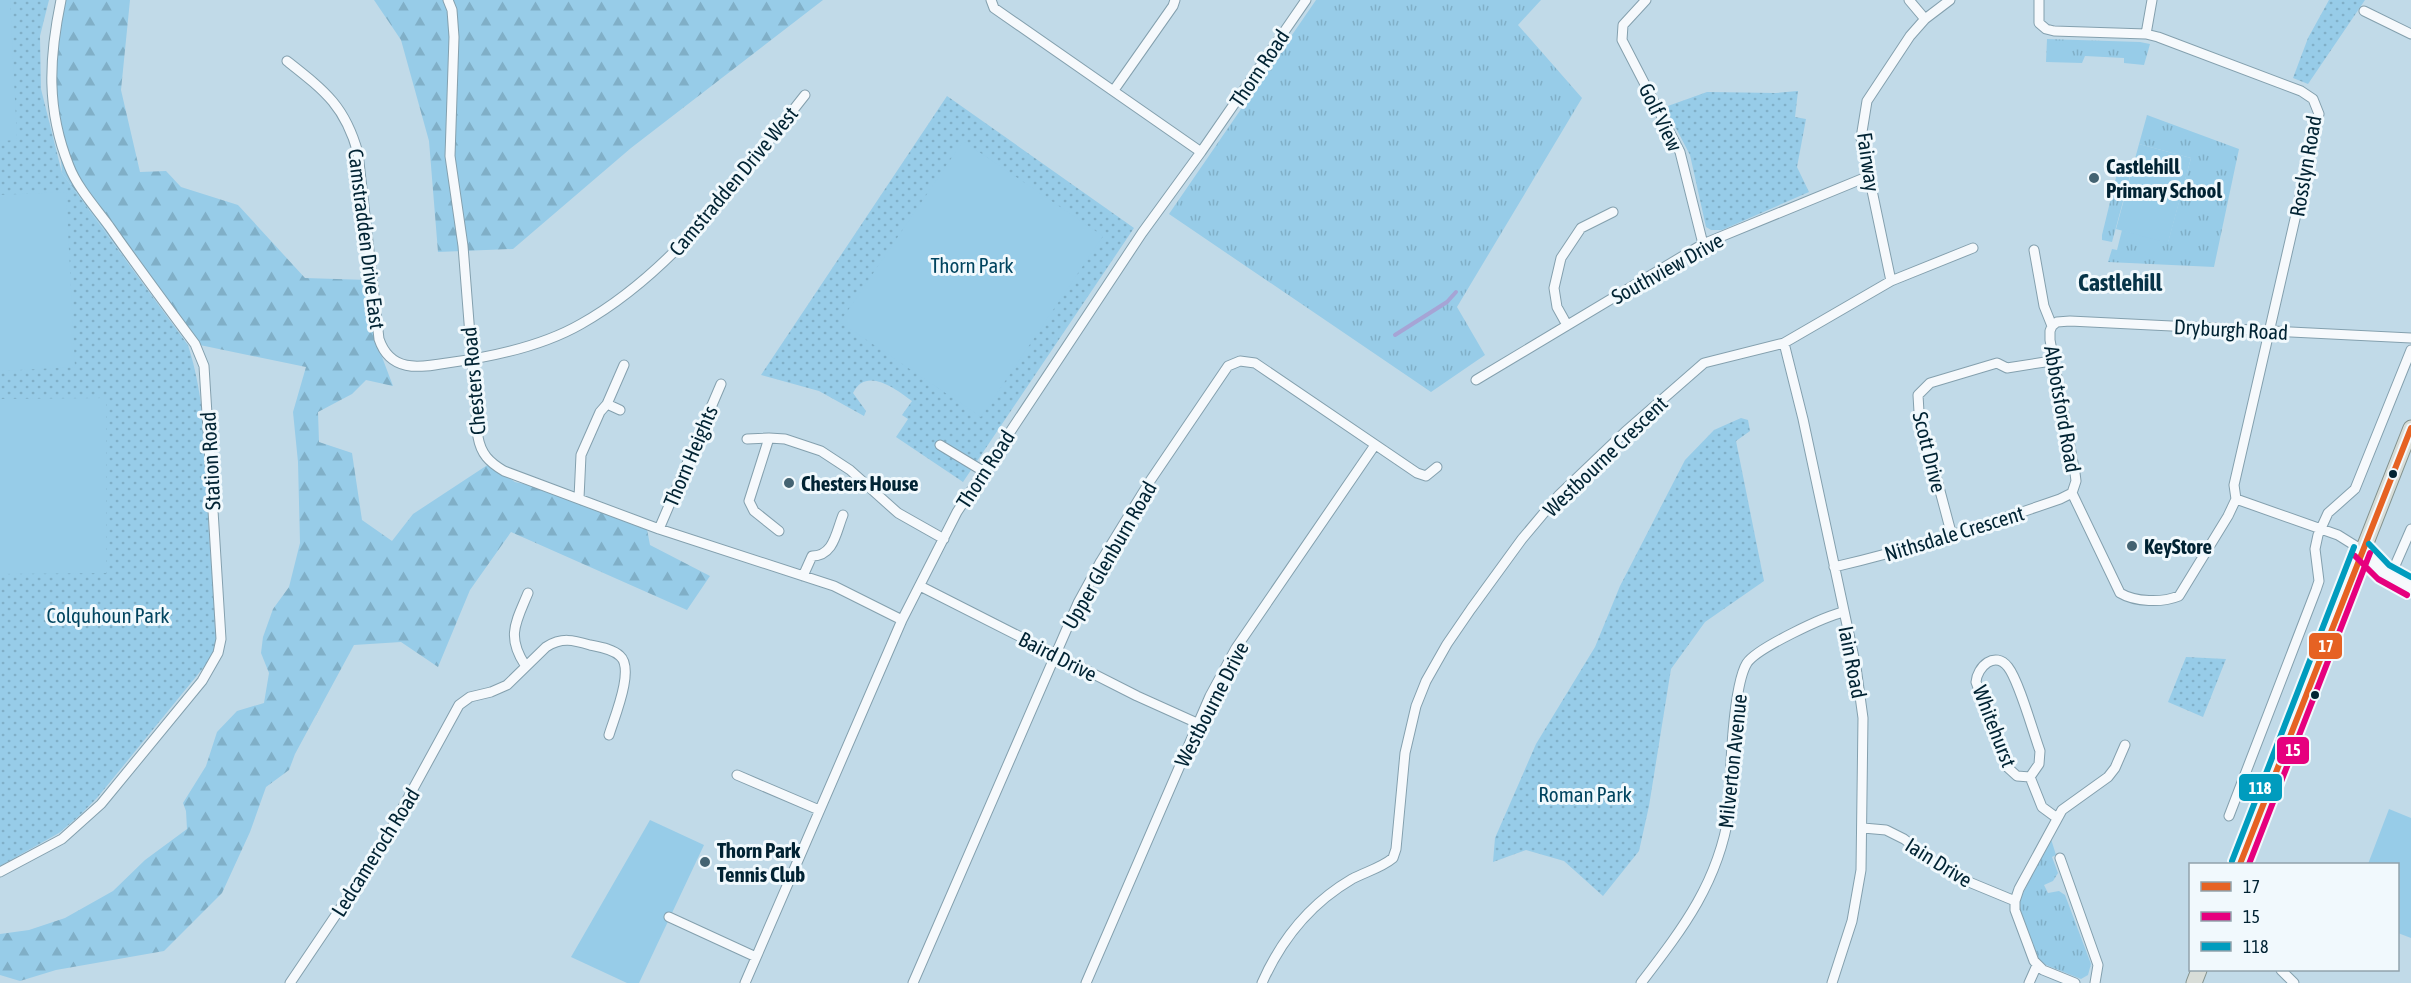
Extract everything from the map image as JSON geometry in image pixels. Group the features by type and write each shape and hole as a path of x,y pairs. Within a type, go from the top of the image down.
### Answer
{"main road":[{"path":"2240,863 2411,428"}],"street":[{"name":"Station Road","path":"0,872 62,838 101,804 202,681 218,653 221,639 204,366 195,344 88,198 69,167 57,125 51,80 52,43 61,0"},
{"name":"Chesters Road","path":"448,0 452,10 454,36 450,156 463,246 478,437 484,455 492,464 504,471 659,529 834,586 902,620"},
{"path":"991,0 994,8 1201,152"},
{"path":"1114,90 1175,0"},
{"name":"Thorn Road","path":"745,983 902,620 957,512 1157,210 1201,152 1305,0"},
{"name":"Golf View","path":"1646,0 1623,26 1622,40 1680,152 1703,244"},
{"path":"1909,0 1925,19"},
{"name":"Fairway","path":"1891,281 1861,138 1867,101 1910,36 1925,19 1950,0"},
{"name":"Rosslyn Road","path":"2039,0 2039,23 2046,29 2146,34 2297,90 2313,99 2319,114 2234,485 2236,499"},
{"path":"2146,34 2152,0"},
{"path":"2364,11 2411,34"},
{"name":"Camstradden Drive East","path":"287,61 322,90 343,113 352,130 358,153 373,293 383,352 409,367 471,360"},
{"name":"Camstradden Drive West","path":"471,360 508,352 580,325 635,288 699,226 805,95"},
{"name":"Southview Drive","path":"1476,380 1703,244 1869,176"},
{"path":"1567,325 1557,307 1554,288 1561,258 1581,228 1613,212"},
{"name":"Westbourne Crescent","path":"1262,983 1280,948 1310,911 1353,879 1391,860 1395,855 1405,753 1416,706 1426,681 1447,644 1522,539 1588,465 1704,363 1784,343 1891,281 1973,248"},
{"name":"Abbotsford Road","path":"2034,250 2044,306 2052,326 2050,340 2075,473 2076,481 2072,493"},
{"name":"Dryburgh Road","path":"2052,326 2057,322 2070,321 2411,338"},
{"name":"Iain Road","path":"1784,343 1856,667 1863,718 1861,870 1857,899 1843,955 1832,983"},
{"path":"2229,816 2319,581 2315,549 2321,529 2328,513 2355,489 2411,350"},
{"name":"Upper Glenburn Road","path":"913,983 1055,654 1101,561 1157,471 1228,366 1240,361 1255,363 1422,476 1430,474 1437,467"},
{"name":"Scott Drive","path":"1952,536 1919,412 1918,395 1930,383 1997,363 2007,369 2044,362"},
{"path":"579,498 580,455 600,412 607,404 624,365"},
{"name":"Thorn Heights","path":"659,529 721,384"},
{"path":"607,404 621,410"},
{"path":"769,438 749,501 754,511 779,531"},
{"path":"747,439 785,439 821,451 850,470 898,513 944,539"},
{"name":"Westbourne Drive","path":"1086,983 1197,723 1236,648 1375,445"},
{"path":"940,446 983,471"},
{"path":"2072,493 2120,592 2128,598 2149,600 2171,599 2179,596 2224,525 2236,499 2347,539 2390,577 2411,587"},
{"name":"Nithsdale Crescent","path":"1834,567 1952,536 2072,493"},
{"path":"803,576 809,553 823,555 831,548 843,515"},
{"path":"2390,577 2411,529"},
{"name":"Baird Drive","path":"920,586 1197,723"},
{"path":"528,594 513,634 516,651 525,665 546,647 564,639 572,639 618,654 626,664 626,678 609,735"},
{"name":"Milverton Avenue","path":"1641,983 1698,903 1715,868 1729,813 1738,691 1744,668 1757,653 1826,618 1844,612"},
{"name":"Whitehurst","path":"1994,660 2004,664 2013,676 2040,751 2039,764 2030,777 2017,776 2011,773 2006,766 1976,682 1980,669 1988,662 1994,660"},
{"name":"Ledcameroch Road","path":"290,983 380,851 459,705 470,698 507,685 525,665"},
{"path":"2074,983 2037,965 2028,948 2015,901 2019,889 2057,818 2070,802 2108,777 2115,768 2125,744"},
{"path":"737,775 819,810"},
{"name":"Whitehurst","path":"2030,777 2042,807 2057,818"},
{"name":"Iain Drive","path":"1863,828 1886,830 1904,839 1938,865 1969,882 2015,901"},
{"path":"2060,858 2098,965 2095,983"},
{"path":"669,917 756,957"},
{"path":"2029,983 2037,965"},
{"path":"2283,971 2294,983"}],"green space":[{"name":"Colquhoun Park","path":"0,0 49,0 40,36 41,89 62,173 188,345 202,415 218,636 215,650 208,662 97,798 59,833 0,866"},
{"path":"0,0 10,0 17,140 0,141"},
{"path":"62,0 130,0 121,90 140,172 166,171 181,187 238,205 305,278 368,280 379,349 393,386 366,380 352,394 318,412 319,442 352,453 362,520 392,541 413,514 489,464 515,482 564,493 646,524 650,545 710,576 687,610 511,532 470,590 438,667 401,642 354,645 295,754 289,770 266,787 250,832 222,893 164,951 56,970 20,981 0,975 0,934 29,930 65,918 113,891 145,860 187,829 183,803 206,766 217,732 237,711 264,703 269,673 261,653 263,637 273,609 289,587 300,543 298,462 293,412 306,367 195,344 127,261 62,173 52,43"},
{"path":"374,0 823,0 631,148 513,249 438,252 429,141 401,40"},
{"path":"1316,0 1541,0 1518,25 1582,98 1457,307 1485,355 1431,392 1169,214"},
{"path":"2329,0 2365,0 2308,84 2293,78 2308,38"},
{"path":"2047,39 2150,44 2144,65 2124,63 2124,58 2085,56 2082,63 2046,62"},
{"path":"1798,91 1795,117 1806,119 1797,167 1809,192 1722,230 1711,230 1706,227 1690,155 1665,107 1707,92"},
{"name":"Thorn Park","path":"947,96 1134,228 963,482 896,437 908,419 902,415 912,401 890,386 873,381 865,381 859,385 853,393 866,411 864,416 819,391 761,375"},
{"path":"2147,115 2239,149 2214,267 2108,262 2112,249 2117,250 2122,230 2168,242 2191,158 2139,144"},
{"path":"963,141 1103,236 981,417 840,322"},
{"path":"2139,144 2191,158 2168,243 2116,229"},
{"path":"2118,169 2131,172 2112,242 2102,240 2102,235"},
{"path":"66,192 75,367 0,371 0,195"},
{"path":"106,398 106,573 0,574 0,399"},
{"name":"Roman Park","path":"1741,418 1748,420 1750,431 1736,441 1764,581 1705,622 1671,669 1649,806 1639,851 1603,896 1564,861 1526,850 1493,862 1495,838 1536,744 1595,647 1620,586 1685,460 1714,430"},
{"path":"2186,657 2226,659 2203,717 2168,702"},
{"path":"2389,809 2411,818 2411,938 2399,933 2399,863 2368,863"},
{"path":"650,820 704,845 639,983 627,983 571,957"},
{"path":"2051,839 2056,855 2052,857 2058,873 2053,881 2044,885 2048,893 2059,891 2065,895 2091,964 2088,975 2081,979 2039,960 2020,909 2019,901"}],"waterway":[{"path":"1395,335 1447,302 1456,292"}],"transit line":[{"name":"17","path":"2240,863 2411,428"},
{"name":"118","path":"2369,544 2389,565 2411,577"},
{"name":"118","path":"2232,861 2354,547"},
{"name":"15","path":"2249,863 2370,553"},
{"name":"15","path":"2355,556 2378,579 2407,595"}],"place":[{"name":"Castlehill Primary School","path":"2094,178"},
{"name":"Chesters House","path":"789,483"},
{"name":"KeyStore","path":"2132,546"},
{"name":"Thorn Park Tennis Club","path":"705,862"}],"district":[{"name":"Castlehill","path":"2120,282"}]}
